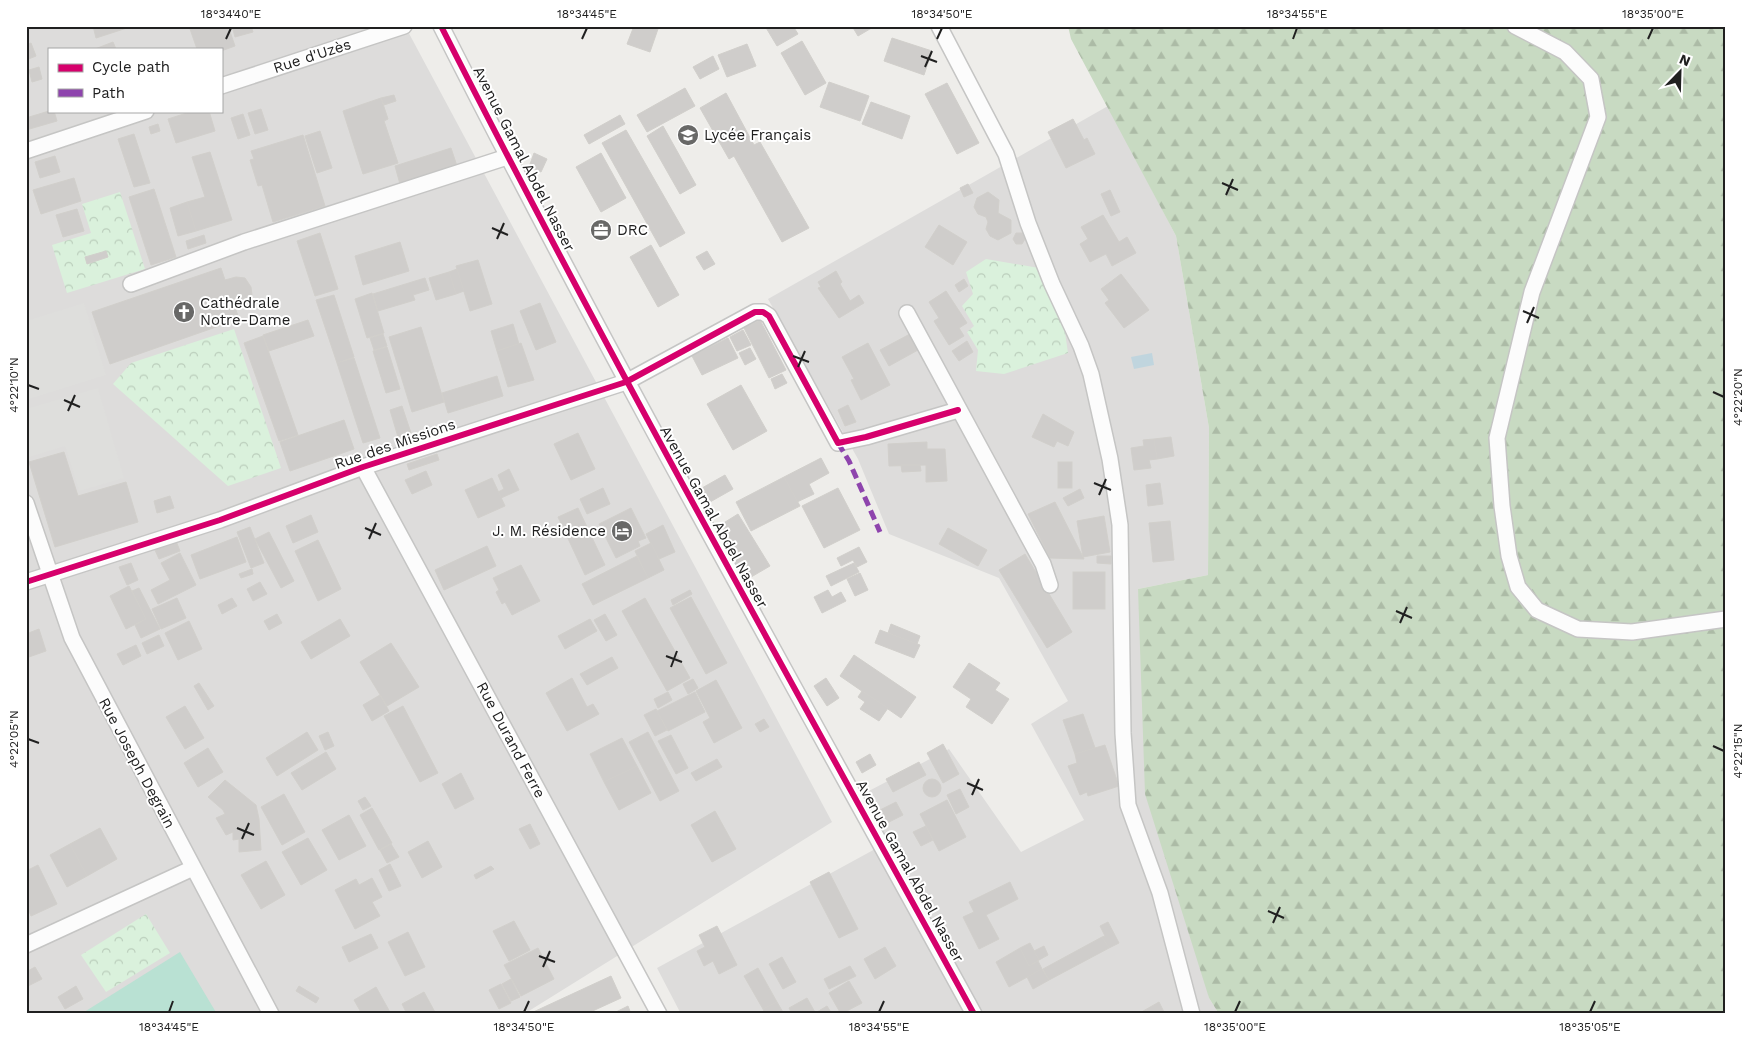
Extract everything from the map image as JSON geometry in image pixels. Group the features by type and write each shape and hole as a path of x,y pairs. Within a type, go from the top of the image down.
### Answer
{"street":[{"name":"Rue d'Uzès","path":"222,86 404,26"},
{"name":"Avenue Gamal Abdel Nasser","path":"441,26 626,382 731,577 839,766 974,1014"},
{"path":"939,26 1006,154 1028,223 1052,284 1081,346 1091,374 1110,459 1120,525 1122,733 1128,805 1160,893 1192,1014"},
{"path":"1515,26 1565,52 1591,79 1598,117 1532,292 1498,438 1509,556 1518,587 1537,610 1578,629 1632,632 1726,619"},
{"path":"26,151 143,112"},
{"path":"130,284 244,242 508,157"},
{"name":"Rue des Missions","path":"26,582 220,520 363,466 626,382 755,312 763,312 769,316 838,443 866,437 958,410"},
{"path":"907,314 1043,564 1050,585"},
{"name":"Rue Durand Ferre","path":"363,466 659,1014"},
{"name":"Rue Joseph Degrain","path":"26,503 72,638 271,1014"},
{"path":"26,945 193,868"}],"shaded area":[{"path":"26,26 405,26 832,822 524,1014 26,1014"},
{"path":"1108,106 1176,236 1209,428 1208,575 1138,589 1209,998 1219,1014 681,1014 657,968 888,842 865,793 949,749 1021,852 1084,820 1031,724 1068,701 999,578 889,534 858,459 768,299"},
{"path":"84,303 106,375 26,400 26,321"},
{"path":"98,388 124,478 79,491 65,446 26,458 26,409"}],"green space":[{"path":"1068,26 1726,26 1726,1014 1219,1014 1209,998 1145,794 1138,589 1208,575 1209,428 1176,236 1071,39"},
{"path":"120,192 145,269 67,293 52,245 91,233 82,204"},
{"path":"986,259 1039,268 1063,319 1068,353 1004,374 976,371 978,350 967,332 974,326 962,306 973,294 966,272"},
{"path":"234,329 281,468 228,486 113,384 131,363"},
{"path":"146,914 170,953 106,992 81,955"},
{"path":"180,952 217,1014 81,1014"}],"water":[{"path":"1152,353 1154,365 1134,369 1131,357"}],"building":[{"path":"93,26 133,26 96,38"},
{"path":"189,26 228,26 235,46 222,51 222,48 197,48"},
{"path":"232,26 251,26 253,32 235,37"},
{"path":"634,26 659,26 650,52 627,44"},
{"path":"765,26 793,26 798,34 777,46"},
{"path":"852,26 875,26 858,36"},
{"path":"892,38 932,51 924,75 884,61"},
{"path":"802,41 826,83 805,95 781,53"},
{"path":"113,42 116,48 98,48"},
{"path":"31,43 36,56 26,60 26,45"},
{"path":"747,44 756,66 727,77 718,55"},
{"path":"713,56 719,69 700,79 693,67"},
{"path":"39,67 42,79 32,82 29,70"},
{"path":"829,82 869,96 860,121 820,107"},
{"path":"947,83 979,143 957,154 925,94"},
{"path":"685,88 695,106 647,132 637,115"},
{"path":"726,93 754,145 760,142 809,228 782,242 734,156 729,159 700,108"},
{"path":"394,95 396,101 384,105 381,98"},
{"path":"381,98 388,119 384,121 398,163 363,174 343,111"},
{"path":"871,102 910,116 902,139 862,124"},
{"path":"261,109 268,130 255,134 248,113"},
{"path":"48,111 54,112 57,121 26,130 26,118"},
{"path":"190,112 209,112 215,131 176,143 168,119"},
{"path":"243,114 250,135 238,139 231,118"},
{"path":"620,115 625,124 589,144 584,135"},
{"path":"1073,119 1084,140 1087,138 1095,154 1066,168 1048,132"},
{"path":"158,124 160,131 151,134 149,127"},
{"path":"663,126 696,185 680,194 647,136"},
{"path":"626,130 685,233 660,247 602,143"},
{"path":"320,131 332,168 317,173 305,136"},
{"path":"134,134 150,183 134,187 118,139"},
{"path":"303,135 325,206 273,222 262,185 258,186 250,160 254,159 251,151"},
{"path":"451,148 457,166 400,184 395,166"},
{"path":"210,152 232,220 196,231 187,202 205,197 192,157"},
{"path":"534,153 547,159 541,172 529,167"},
{"path":"601,153 626,198 601,212 576,167"},
{"path":"55,156 60,172 40,178 35,162"},
{"path":"74,178 81,201 41,214 33,190"},
{"path":"968,184 973,193 964,197 960,188"},
{"path":"154,189 176,257 151,265 129,197"},
{"path":"1110,190 1120,212 1111,216 1101,194"},
{"path":"988,192 999,200 998,213 1011,220 1011,233 998,240 990,236 986,229 988,222 986,217 978,214 974,207 977,198"},
{"path":"187,202 196,231 178,236 170,208"},
{"path":"77,209 84,231 63,237 56,215"},
{"path":"1103,215 1119,242 1127,237 1136,253 1112,266 1106,254 1090,262 1080,244 1088,239 1081,227"},
{"path":"939,225 967,242 953,265 925,247"},
{"path":"320,233 338,289 315,296 297,241"},
{"path":"1016,233 1022,233 1025,239 1022,244 1016,244 1013,239"},
{"path":"204,235 206,243 188,249 186,241"},
{"path":"400,242 409,271 363,285 355,256"},
{"path":"651,245 679,295 658,307 630,257"},
{"path":"106,251 108,257 87,264 85,257"},
{"path":"707,251 715,264 704,270 696,257"},
{"path":"478,260 492,304 470,311 456,266"},
{"path":"221,268 225,280 236,277 245,278 251,287 252,295 248,302 235,307 239,319 110,364 92,312"},
{"path":"457,269 464,291 456,294 449,272"},
{"path":"836,271 842,282 840,284 850,301 859,295 864,303 839,318 818,288 821,287 818,282"},
{"path":"449,272 456,294 436,300 429,278"},
{"path":"1121,274 1149,310 1124,328 1105,303 1109,300 1101,289"},
{"path":"425,278 429,290 413,295 415,300 378,311 373,294"},
{"path":"964,279 968,286 959,292 955,285"},
{"path":"946,291 967,323 959,328 964,336 949,345 934,321 939,318 929,302"},
{"path":"372,293 384,333 367,338 355,299"},
{"path":"334,295 354,357 337,363 316,300"},
{"path":"540,303 556,342 536,350 520,311"},
{"path":"308,320 314,336 269,351 263,335"},
{"path":"760,320 786,370 769,378 744,328"},
{"path":"513,324 519,344 497,351 491,331"},
{"path":"421,327 444,402 412,412 389,337"},
{"path":"743,330 751,345 737,351 730,337"},
{"path":"383,334 387,346 374,350 370,338"},
{"path":"910,334 918,350 889,366 880,350"},
{"path":"263,336 298,435 279,441 244,343"},
{"path":"728,338 738,358 702,375 692,356"},
{"path":"967,341 973,352 959,361 952,351"},
{"path":"521,343 534,380 508,387 497,351"},
{"path":"868,343 890,385 861,400 851,380 854,379 842,357"},
{"path":"387,347 400,389 386,393 373,351"},
{"path":"750,348 756,359 745,365 739,353"},
{"path":"354,358 380,438 363,443 337,363"},
{"path":"782,374 787,383 775,389 771,379"},
{"path":"497,376 503,396 448,413 442,393"},
{"path":"741,385 767,431 733,450 707,404"},
{"path":"848,405 856,422 845,426 838,410"},
{"path":"402,406 411,433 398,437 390,410"},
{"path":"1043,414 1074,432 1068,446 1057,441 1054,447 1032,437"},
{"path":"344,420 354,449 290,471 280,442"},
{"path":"578,433 595,469 571,480 554,444"},
{"path":"1171,437 1174,456 1157,459 1154,439"},
{"path":"1154,439 1157,459 1149,460 1151,468 1134,470 1131,448 1144,446 1143,440"},
{"path":"927,442 927,449 945,449 947,481 926,482 926,465 889,466 888,444"},
{"path":"64,452 78,496 126,482 138,522 55,547 29,462"},
{"path":"437,454 439,460 409,470 407,464"},
{"path":"821,458 829,473 809,484 814,494 797,502 784,477"},
{"path":"1058,462 1072,462 1072,488 1058,488"},
{"path":"901,465 920,465 921,471 902,472"},
{"path":"509,469 519,490 501,498 498,492 504,489 498,475"},
{"path":"426,471 432,485 412,494 405,480"},
{"path":"725,475 733,489 710,502 702,488"},
{"path":"784,477 800,506 751,531 736,502"},
{"path":"492,478 505,506 478,518 465,490"},
{"path":"1160,483 1163,504 1148,506 1146,485"},
{"path":"603,488 610,504 587,514 580,499"},
{"path":"838,488 860,530 824,548 802,506"},
{"path":"1080,489 1084,498 1068,506 1063,498"},
{"path":"170,496 174,508 157,513 154,501"},
{"path":"1055,502 1084,559 1050,558 1028,514"},
{"path":"578,508 605,565 585,575 558,517"},
{"name":"J. M. Résidence","path":"631,508 646,538 638,541 640,546 616,558 599,524"},
{"path":"738,514 770,566 746,580 714,529"},
{"path":"311,515 318,532 293,543 286,526"},
{"path":"1104,516 1110,552 1083,557 1077,521"},
{"path":"1170,521 1174,560 1153,562 1149,523"},
{"path":"663,525 675,552 659,559 646,534"},
{"path":"250,527 264,563 251,568 237,532"},
{"path":"948,528 987,550 978,566 939,544"},
{"path":"269,532 294,581 281,588 255,539"},
{"path":"237,537 246,562 200,579 191,555"},
{"path":"318,540 341,589 318,601 295,551"},
{"path":"176,541 180,551 159,559 155,550"},
{"path":"651,543 664,570 648,578 635,551"},
{"path":"487,546 496,566 444,590 435,570"},
{"path":"859,547 867,562 857,567 853,560 841,566 837,558"},
{"path":"180,553 196,585 158,604 151,590 170,580 161,563"},
{"path":"1025,554 1072,632 1047,648 999,570"},
{"path":"637,556 648,578 593,605 582,584"},
{"path":"1097,556 1111,556 1111,564 1097,563"},
{"path":"131,563 138,580 127,585 119,567"},
{"path":"854,563 859,572 831,586 826,576"},
{"path":"521,565 540,601 512,615 505,602 502,604 496,592 499,590 493,578"},
{"path":"252,569 253,574 241,578 239,574"},
{"path":"1073,572 1105,572 1105,609 1073,609"},
{"path":"860,573 868,590 855,596 847,579"},
{"path":"260,582 267,594 253,601 247,589"},
{"path":"129,586 146,619 126,629 110,596"},
{"path":"139,588 160,629 141,638 135,625 146,619 132,591"},
{"path":"690,590 692,594 673,605 671,600"},
{"path":"828,590 832,597 841,592 846,601 822,613 814,597"},
{"path":"691,597 727,663 706,674 670,608"},
{"path":"177,598 186,618 161,629 152,609"},
{"path":"232,598 237,606 222,614 218,605"},
{"path":"645,598 690,678 667,691 622,611"},
{"path":"277,614 282,623 269,630 264,621"},
{"path":"605,614 617,635 606,641 594,620"},
{"path":"340,619 350,636 311,659 301,642"},
{"path":"590,619 597,631 565,649 558,636"},
{"path":"189,621 202,649 178,660 165,633"},
{"path":"891,624 920,636 917,644 888,633"},
{"path":"39,629 46,651 26,658 26,634"},
{"path":"880,630 920,645 914,658 875,643"},
{"path":"159,635 164,646 147,654 142,643"},
{"path":"391,643 419,687 387,706 360,662"},
{"path":"136,645 141,656 123,665 117,654"},
{"path":"854,655 916,697 901,718 840,676"},
{"path":"612,657 618,668 587,685 580,674"},
{"path":"969,663 1000,683 995,690 1009,699 992,724 966,707 971,699 953,687"},
{"path":"572,678 587,707 593,704 599,714 567,731 546,693"},
{"path":"826,678 839,698 827,706 814,686"},
{"path":"693,679 698,688 688,694 683,684"},
{"path":"716,680 742,728 714,743 703,722 710,718 696,691"},
{"path":"199,683 214,706 208,710 194,686"},
{"path":"862,691 888,708 879,721 860,709 865,702 858,697"},
{"path":"668,692 672,700 658,708 654,699"},
{"path":"695,692 705,712 668,731 657,711"},
{"path":"380,695 389,711 372,721 363,705"},
{"path":"185,706 204,738 185,749 166,717"},
{"path":"403,706 438,773 420,782 384,716"},
{"path":"656,709 667,730 655,736 644,715"},
{"path":"1083,714 1095,748 1075,754 1063,720"},
{"path":"764,719 769,727 760,732 755,724"},
{"path":"307,732 318,750 277,776 266,758"},
{"path":"328,732 334,746 325,750 319,736"},
{"path":"648,732 679,791 660,801 629,742"},
{"path":"671,735 688,768 676,774 658,741"},
{"path":"622,738 637,766 604,782 590,754"},
{"path":"943,744 959,774 943,783 927,753"},
{"path":"1105,745 1119,786 1088,796 1087,792 1080,795 1068,766 1077,763 1075,754"},
{"path":"208,748 223,772 198,787 184,763"},
{"path":"326,752 336,769 302,790 291,773"},
{"path":"870,754 876,765 862,773 856,762"},
{"path":"717,759 722,767 696,781 691,773"},
{"path":"919,762 926,775 893,792 886,779"},
{"path":"637,766 651,793 619,810 604,782"},
{"path":"461,773 474,799 455,809 442,784"},
{"path":"928,779 936,779 941,784 939,795 928,797 923,792 923,784"},
{"path":"225,780 256,805 261,850 239,852 239,839 233,840 233,832 226,835 216,818 225,814 208,797"},
{"path":"960,789 969,807 956,814 947,795"},
{"path":"284,794 305,832 282,845 261,807"},
{"path":"365,797 371,806 363,810 358,801"},
{"path":"947,800 966,837 939,851 920,814"},
{"path":"896,802 903,815 887,823 880,810"},
{"path":"372,808 392,843 379,850 360,815"},
{"path":"715,811 736,849 712,862 691,825"},
{"path":"349,815 366,846 339,860 322,830"},
{"path":"530,824 540,844 530,849 519,829"},
{"path":"926,826 933,840 921,846 913,832"},
{"path":"100,828 117,859 87,876 70,844"},
{"path":"308,838 327,870 301,885 282,852"},
{"path":"428,841 442,867 422,878 408,852"},
{"path":"70,844 87,876 67,887 50,855"},
{"path":"391,844 399,857 387,863 380,850"},
{"path":"266,861 285,895 261,909 241,875"},
{"path":"390,864 401,886 389,891 379,870"},
{"path":"38,865 57,904 31,916 26,904 26,871"},
{"path":"491,866 494,869 476,879 474,875"},
{"path":"829,872 858,929 839,938 810,882"},
{"path":"372,878 382,897 372,902 380,916 355,929 335,890 356,879 359,885"},
{"path":"1010,882 1018,899 986,915 999,939 979,949 963,917 974,912 969,902"},
{"path":"514,921 530,950 509,961 493,931"},
{"path":"1108,922 1119,943 1109,948 1102,937 1105,936 1100,926"},
{"path":"717,926 737,965 719,974 713,961 704,966 697,951 705,947 699,935"},
{"path":"408,932 425,967 405,976 388,942"},
{"path":"371,934 378,948 349,962 342,947"},
{"path":"1102,937 1109,948 1049,980 1043,969"},
{"path":"1030,943 1039,960 1029,966 1020,948"},
{"path":"1044,946 1048,955 1039,960 1034,951"},
{"path":"885,947 896,966 875,979 864,959"},
{"path":"538,948 554,979 521,996 504,965"},
{"path":"1020,948 1029,966 1038,961 1042,969 1009,987 996,962"},
{"path":"782,957 796,982 783,989 769,964"},
{"path":"850,966 856,976 829,989 824,979"},
{"path":"35,967 42,979 28,986 26,972"},
{"path":"758,968 777,1002 763,1009 744,976"},
{"path":"1042,969 1049,980 1033,989 1027,977"},
{"path":"611,976 621,998 586,1014 529,1014"},
{"path":"511,979 520,997 511,1001 502,984"},
{"path":"849,981 862,1003 841,1014 829,993"},
{"path":"501,984 511,1003 499,1009 489,990"},
{"path":"76,986 83,999 65,1009 58,997"},
{"path":"299,986 319,998 316,1003 296,991"},
{"path":"376,987 391,1014 362,1014 354,1000"},
{"path":"424,992 436,1014 407,1014 402,1004"},
{"path":"807,998 816,1014 792,1014 789,1008"},
{"path":"777,1002 784,1014 765,1014 763,1009"},
{"path":"1159,1002 1165,1014 1138,1014"},
{"path":"628,1006 631,1014 612,1014"},
{"path":"827,1006 832,1014 818,1014 817,1012"}],"marked path":[{"path":"838,443 849,461 880,532"}],"cycle path":[{"path":"441,26 636,399 974,1014"},
{"path":"26,582 220,520 363,467 626,382 755,312 763,312 769,316 838,443 866,437 958,410"}],"place":[{"name":"Lycée Français","path":"688,135"},
{"name":"DRC","path":"601,230"},
{"name":"Cathédrale Notre-Dame","path":"184,312"},
{"name":"J. M. Résidence","path":"622,531"}]}
